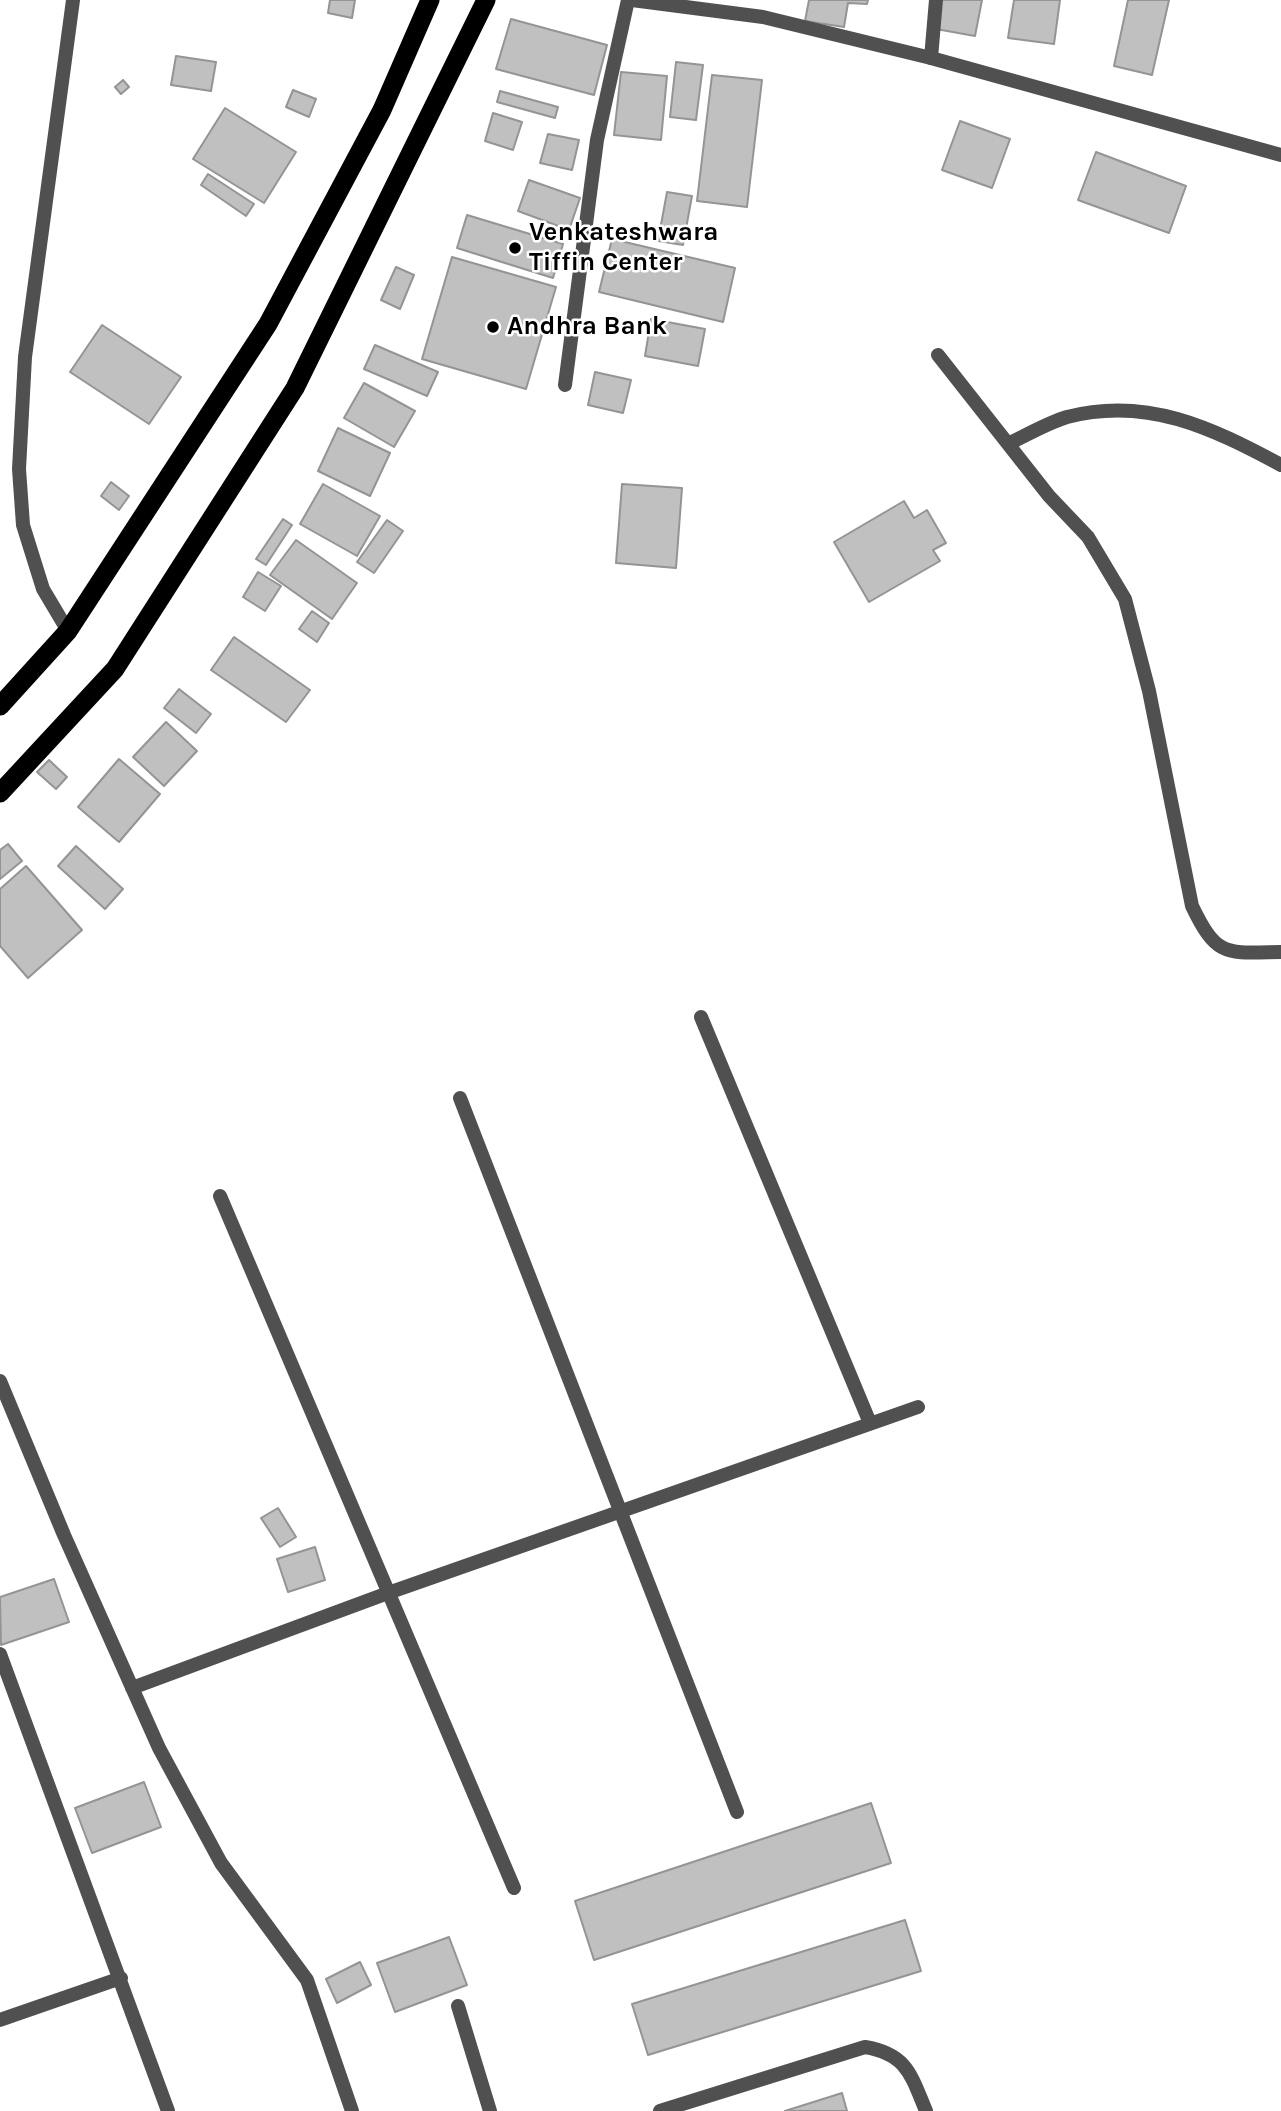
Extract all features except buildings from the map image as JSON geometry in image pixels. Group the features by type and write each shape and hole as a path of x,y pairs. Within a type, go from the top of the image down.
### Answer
{"highway":[{"path":"0,706 68,631 268,324 382,110 430,0"},
{"path":"0,793 115,669 295,388 486,0"}],"street":[{"path":"68,631 43,589 23,525 19,469 25,357 73,0"},
{"path":"565,385 597,140 630,0 763,17 931,58 1281,155"},
{"path":"931,58 936,0"},
{"path":"938,355 1008,444 1088,537 1125,599 1149,691 1192,906 1207,936 1223,949 1281,952"},
{"path":"1008,444 1065,418 1112,408 1159,412 1236,441 1281,465"},
{"path":"701,1017 870,1423"},
{"path":"460,1098 737,1812"},
{"path":"220,1196 514,1888"},
{"path":"0,1381 159,1748 221,1863 307,1980 352,2111"},
{"path":"132,1688 388,1593 918,1407"},
{"path":"0,1654 168,2111"},
{"path":"0,2020 121,1978"},
{"path":"458,2006 490,2111"},
{"path":"660,2111 865,2047 888,2051 911,2073 926,2111"}],"place":[{"name":"Venkateshwara Tiffin Center","path":"515,248"},
{"name":"Andhra Bank","path":"493,327"}]}
